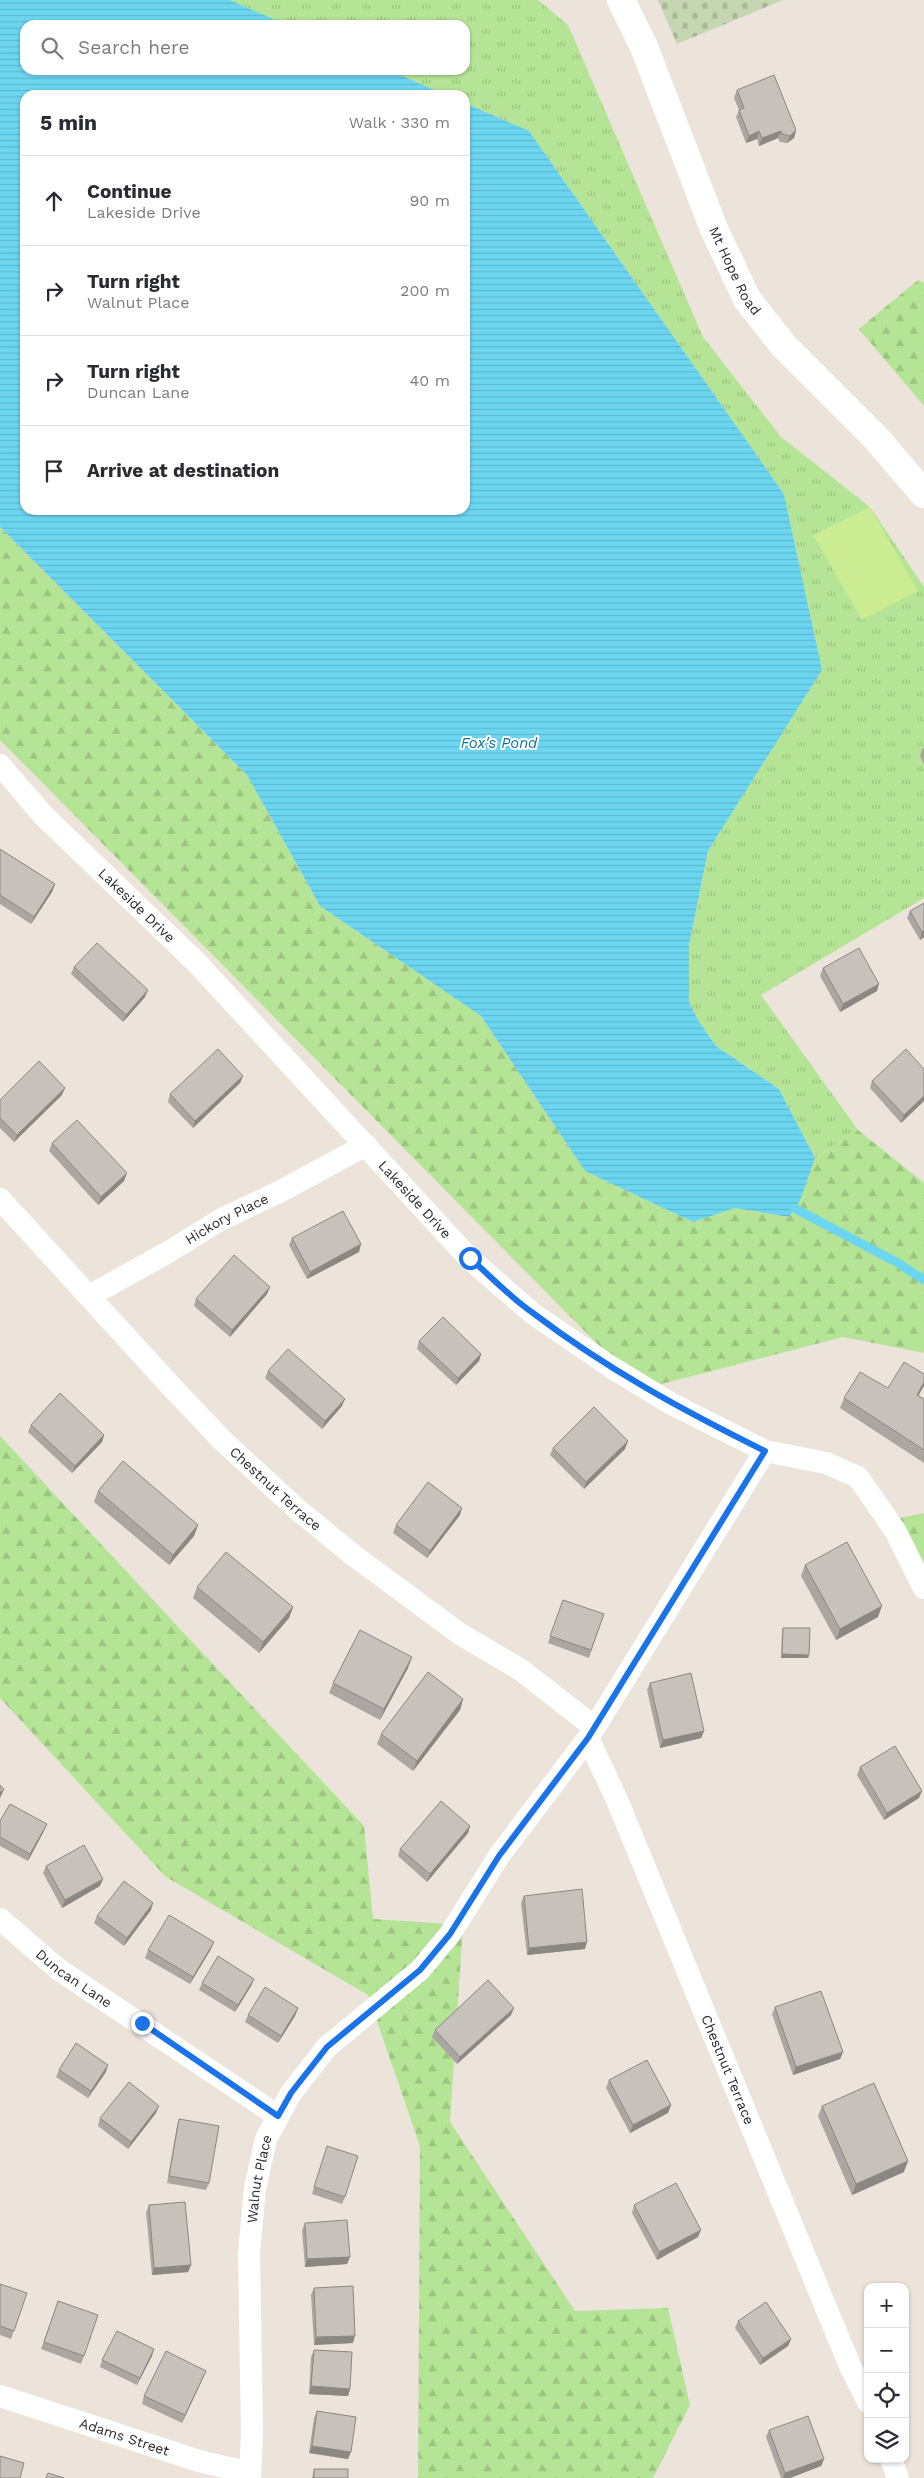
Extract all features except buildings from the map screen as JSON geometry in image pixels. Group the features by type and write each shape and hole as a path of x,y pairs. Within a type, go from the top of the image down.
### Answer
{"street":[{"name":"Mt Hope Road","path":"621,0 644,47 714,229 747,299 783,345 875,437 924,494"},
{"name":"Lakeside Drive","path":"0,765 44,816 197,963 470,1258 532,1313 611,1368 662,1398 765,1451 826,1463 858,1476 896,1532 924,1588"},
{"name":"Hickory Place","path":"89,1296 165,1254 220,1220 281,1191 366,1145"},
{"name":"Chestnut Terrace","path":"0,1199 217,1434 297,1509 353,1554 460,1634 521,1670 591,1732 617,1800 850,2366 864,2394"},
{"name":"Walnut Place","path":"250,2476 252,2432 249,2253 255,2188 266,2139 291,2093 327,2047 426,1963 450,1934 499,1856 591,1732 765,1451"},
{"name":"Duncan Lane","path":"0,1919 58,1969 278,2116"},
{"name":"Adams Street","path":"0,2396 250,2476"},
{"path":"892,2463 898,2478"}],"green space":[{"path":"230,0 538,0 568,25 703,337 781,437 870,507 924,587 924,898 761,995 858,1130 815,1158 779,1089 716,1046 698,1020 689,1002 689,945 708,851 822,670 784,494 529,131 470,105 470,90 435,90 400,75 470,75 470,20 276,20"},
{"path":"658,0 783,0 677,44"},
{"path":"918,280 924,283 924,406 859,329"},
{"path":"870,507 918,591 862,620 813,535"},
{"path":"0,527 247,775 320,906 481,1016 585,1171 693,1222 735,1208 789,1217 800,1201 815,1158 858,1130 924,1183 924,1353 843,1337 642,1389 0,740"},
{"path":"0,1436 364,1826 373,1919 463,1925 450,2122 575,2311 668,2308 690,2405 653,2478 418,2478 420,2146 368,1995 166,1877 0,1698"},
{"path":"924,1513 924,1584 900,1518"}],"water":[{"name":"Fox's Pond","path":"0,0 230,0 276,20 20,20 20,75 400,75 435,90 20,90 20,515 470,515 470,105 529,131 784,494 822,670 708,851 689,945 689,1002 698,1020 716,1046 779,1089 815,1158 800,1201 789,1217 735,1208 693,1222 585,1171 481,1016 320,906 247,775 0,527"}],"waterway":[{"path":"794,1208 898,1263 924,1280"}],"route":[{"path":"142,2023 212,2073 278,2116 291,2093 327,2047 420,1970 450,1934 499,1856 546,1791 588,1738 765,1451 670,1403 611,1368 532,1313 470,1258"}]}
